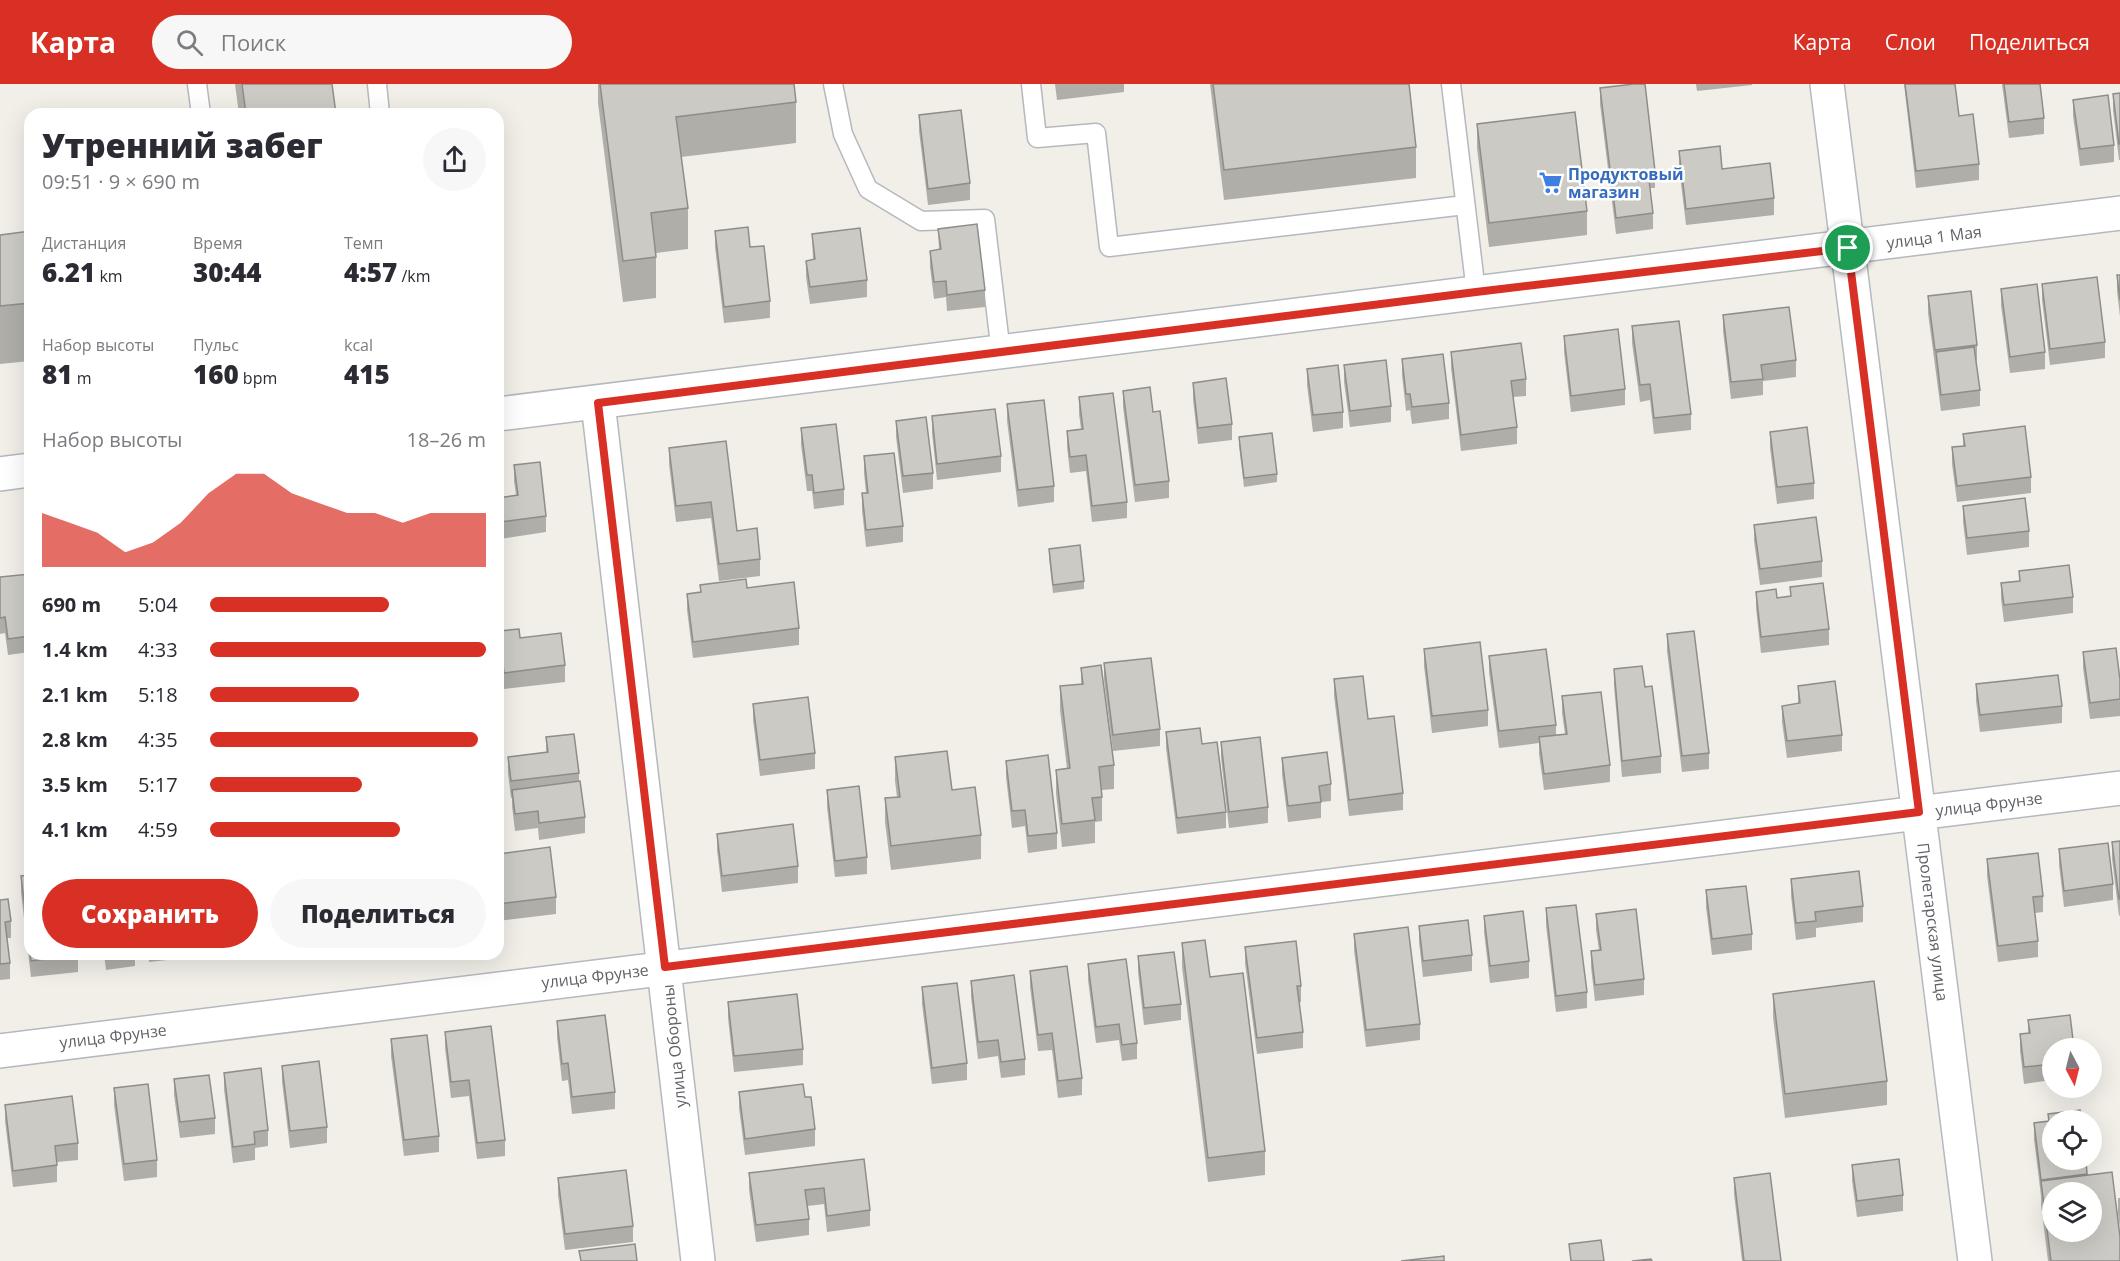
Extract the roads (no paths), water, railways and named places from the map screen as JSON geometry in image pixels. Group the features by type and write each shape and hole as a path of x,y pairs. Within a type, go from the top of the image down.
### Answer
{"street":[{"name":"Пролетарская улица","path":"1827,84 1975,1261"},
{"name":"улица 1 Мая","path":"504,413 2120,213"},
{"name":"улица Обороны","path":"598,403 698,1261"},
{"path":"0,474 24,471"},
{"name":"улица Фрунзе","path":"0,1051 2120,788"}],"lane":[{"path":"197,84 200,108"},
{"path":"376,84 379,108"},
{"path":"833,84 843,134 868,189 921,220 985,219 1001,353"},
{"path":"1031,84 1037,138 1096,132 1109,248 1465,205"},
{"path":"1451,84 1476,292"}],"place":[{"name":"Продуктовый магазин","path":"1550,183"}]}
